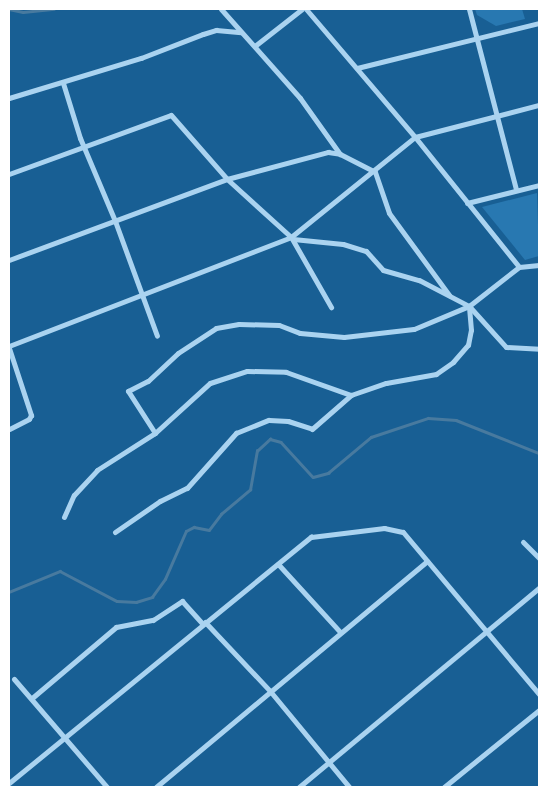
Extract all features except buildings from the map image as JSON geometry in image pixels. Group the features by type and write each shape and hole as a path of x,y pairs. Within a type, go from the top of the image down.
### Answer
{"street":[{"path":"221,9 241,32 256,44 300,98 340,154"},
{"path":"256,44 302,9"},
{"path":"306,9 415,137 519,267"},
{"path":"469,9 516,190"},
{"path":"357,68 539,23"},
{"path":"9,98 141,58 187,38 216,30 241,32"},
{"path":"63,83 84,146 115,221 157,336"},
{"path":"9,429 29,419 31,415 9,347 291,237 375,172 415,137 539,105"},
{"path":"9,174 171,115 227,179 296,242 314,240 366,251 383,270 419,280 469,306 506,347 539,349"},
{"path":"9,260 227,179 328,152 340,154 375,172 389,213 449,295"},
{"path":"467,203 539,184"},
{"path":"291,237 331,307"},
{"path":"155,433 128,391 148,381 178,353 216,328 239,324 279,325 300,332 344,337 414,329 469,306 519,267 539,265"},
{"path":"115,532 160,501 187,488 236,433 269,420 288,421 312,429 351,395 386,383 436,374 453,362 468,345 471,330 469,306"},
{"path":"64,517 74,496 97,470 155,433 210,383 247,371 286,372 351,395"},
{"path":"9,784 311,537 384,528 403,532 539,694"},
{"path":"523,542 539,558"},
{"path":"156,787 340,632 427,562"},
{"path":"278,564 340,632"},
{"path":"300,787 539,588"},
{"path":"32,698 116,627 153,620 182,601 270,691 349,787"},
{"path":"14,679 106,787"},
{"path":"444,787 539,710"}],"shaded area":[{"path":"475,9 522,9 525,19 496,26 477,15"},
{"path":"537,193 539,256 525,260 482,207"}],"waterway":[{"path":"9,9 23,12 54,9"},
{"path":"9,592 60,571 117,601 136,602 152,597 165,579 186,531 194,527 209,530 221,514 250,490 257,451 270,439 281,442 313,477 328,473 371,437 428,418 456,420 539,453"}]}
